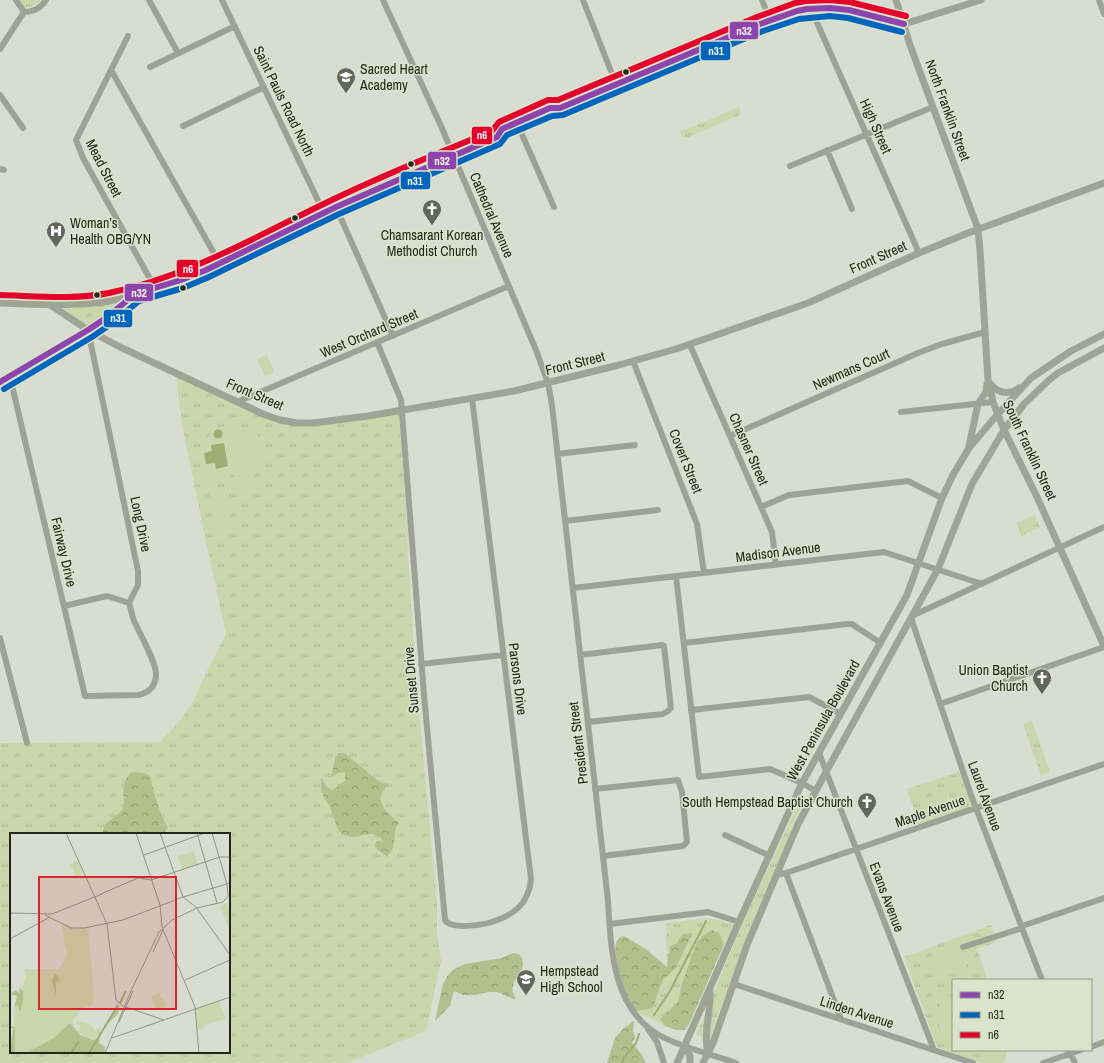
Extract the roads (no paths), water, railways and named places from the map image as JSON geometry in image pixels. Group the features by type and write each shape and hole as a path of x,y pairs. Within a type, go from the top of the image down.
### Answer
{"main road":[{"name":"North Franklin Street","path":"896,0 933,107 978,229"},
{"path":"497,137 502,129 550,108 560,108 770,20 797,11 832,8 850,10 904,24 981,0"},
{"path":"0,304 93,303 109,301 195,275 336,207 454,155 497,137 506,136 554,115 560,108"},
{"name":"Front Street","path":"49,304 88,330 263,414 280,420 297,423 317,423 400,411 514,391 690,345 808,303 919,253 978,229 1104,183"},
{"name":"South Franklin Street","path":"978,229 988,380 992,402 1004,430 1038,497 1104,647"},
{"path":"0,382 88,330 106,318 135,294"},
{"path":"988,380 998,391 1005,393 1014,391 1071,351 1104,334"},
{"name":"West Peninsula Boulevard","path":"703,1063 713,1043 747,945 798,824 938,569 972,484 1004,430 1024,404 1049,380 1066,368 1104,348"},
{"name":"West Peninsula Boulevard","path":"676,1063 802,783 907,595 932,522 953,475 969,448 1031,378"},
{"path":"969,448 978,404 986,392 988,380"},
{"path":"708,1053 706,1044 711,1001 710,989"},
{"path":"684,1045 690,1056 690,1063"}],"street":[{"path":"16,0 24,12"},
{"path":"24,12 31,12 41,6 46,0"},
{"path":"149,0 178,53"},
{"name":"Saint Pauls Road North","path":"222,0 324,213"},
{"name":"Cathedral Avenue","path":"383,0 454,155 536,350 548,383"},
{"path":"583,0 616,84"},
{"path":"762,0 770,20"},
{"path":"1099,0 1104,14"},
{"name":"High Street","path":"811,9 919,253"},
{"path":"0,49 24,12"},
{"path":"150,67 235,26"},
{"name":"Mead Street","path":"128,36 76,140 83,158 155,288"},
{"path":"111,70 220,264"},
{"path":"183,126 264,87"},
{"path":"0,95 23,128"},
{"path":"790,166 933,107"},
{"path":"520,130 554,207"},
{"path":"827,150 852,209"},
{"path":"336,207 393,336"},
{"name":"West Orchard Street","path":"238,402 509,286"},
{"name":"Long Drive","path":"88,330 138,571 138,585 129,603"},
{"name":"Newmans Court","path":"730,436 918,353 942,344 985,332"},
{"name":"Sunset Drive","path":"377,342 400,400 421,664 445,920 446,922 457,926 471,925"},
{"name":"Chasner Street","path":"690,345 772,532 776,565"},
{"name":"Covert Street","path":"633,361 698,524 704,573"},
{"name":"Fairway Drive","path":"10,376 85,696 144,694 152,687 156,678 154,666 134,620 129,603"},
{"name":"President Street","path":"548,383 552,405 596,789 613,953 618,981 624,995 636,1015 658,1034 684,1045 736,1063"},
{"name":"Parsons Drive","path":"471,925 488,923 507,915 519,907 526,899 530,887 530,872 472,398"},
{"path":"901,412 992,402"},
{"path":"557,454 635,445"},
{"path":"761,507 789,495 908,481 942,498"},
{"path":"565,521 658,510"},
{"path":"913,616 1104,527"},
{"name":"Madison Avenue","path":"573,588 884,552 982,584"},
{"path":"676,576 699,777 770,769 816,791"},
{"path":"64,606 107,596 129,603"},
{"name":"Laurel Avenue","path":"913,616 940,704 976,808 1042,979"},
{"path":"684,643 847,624 852,624 881,643"},
{"path":"0,638 27,743"},
{"path":"580,655 657,645 664,646 671,701 671,708 668,712 663,714 588,722"},
{"path":"940,704 1104,647"},
{"path":"421,664 503,655"},
{"path":"691,710 809,697 841,714"},
{"name":"Evans Avenue","path":"819,753 934,1050"},
{"name":"Maple Avenue","path":"776,875 786,873 1104,764"},
{"path":"596,789 678,780 682,792 687,842 683,846 678,848 603,856"},
{"path":"724,835 770,856"},
{"path":"786,873 841,1019"},
{"path":"963,948 1104,898"},
{"path":"610,924 708,912 739,922"},
{"name":"Linden Avenue","path":"734,984 973,1063"},
{"path":"645,1024 657,1042 664,1063"},
{"path":"1092,1047 1104,1042"},
{"path":"1043,1063 1070,1052 1074,1063"}],"waterway":[{"path":"654,1015 670,991 706,921"},
{"path":"622,1063 623,1059 636,1043 639,1034"}],"place":[{"name":"Sacred Heart Academy","path":"346,94"},
{"name":"Chamsarant Korean Methodist Church","path":"432,226"},
{"name":"Woman’s Health OBG/YN","path":"56,248"},
{"name":"Union Baptist Church","path":"1042,695"},
{"name":"South Hempstead Baptist Church","path":"867,819"},
{"name":"Hempstead High School","path":"526,996"}]}
